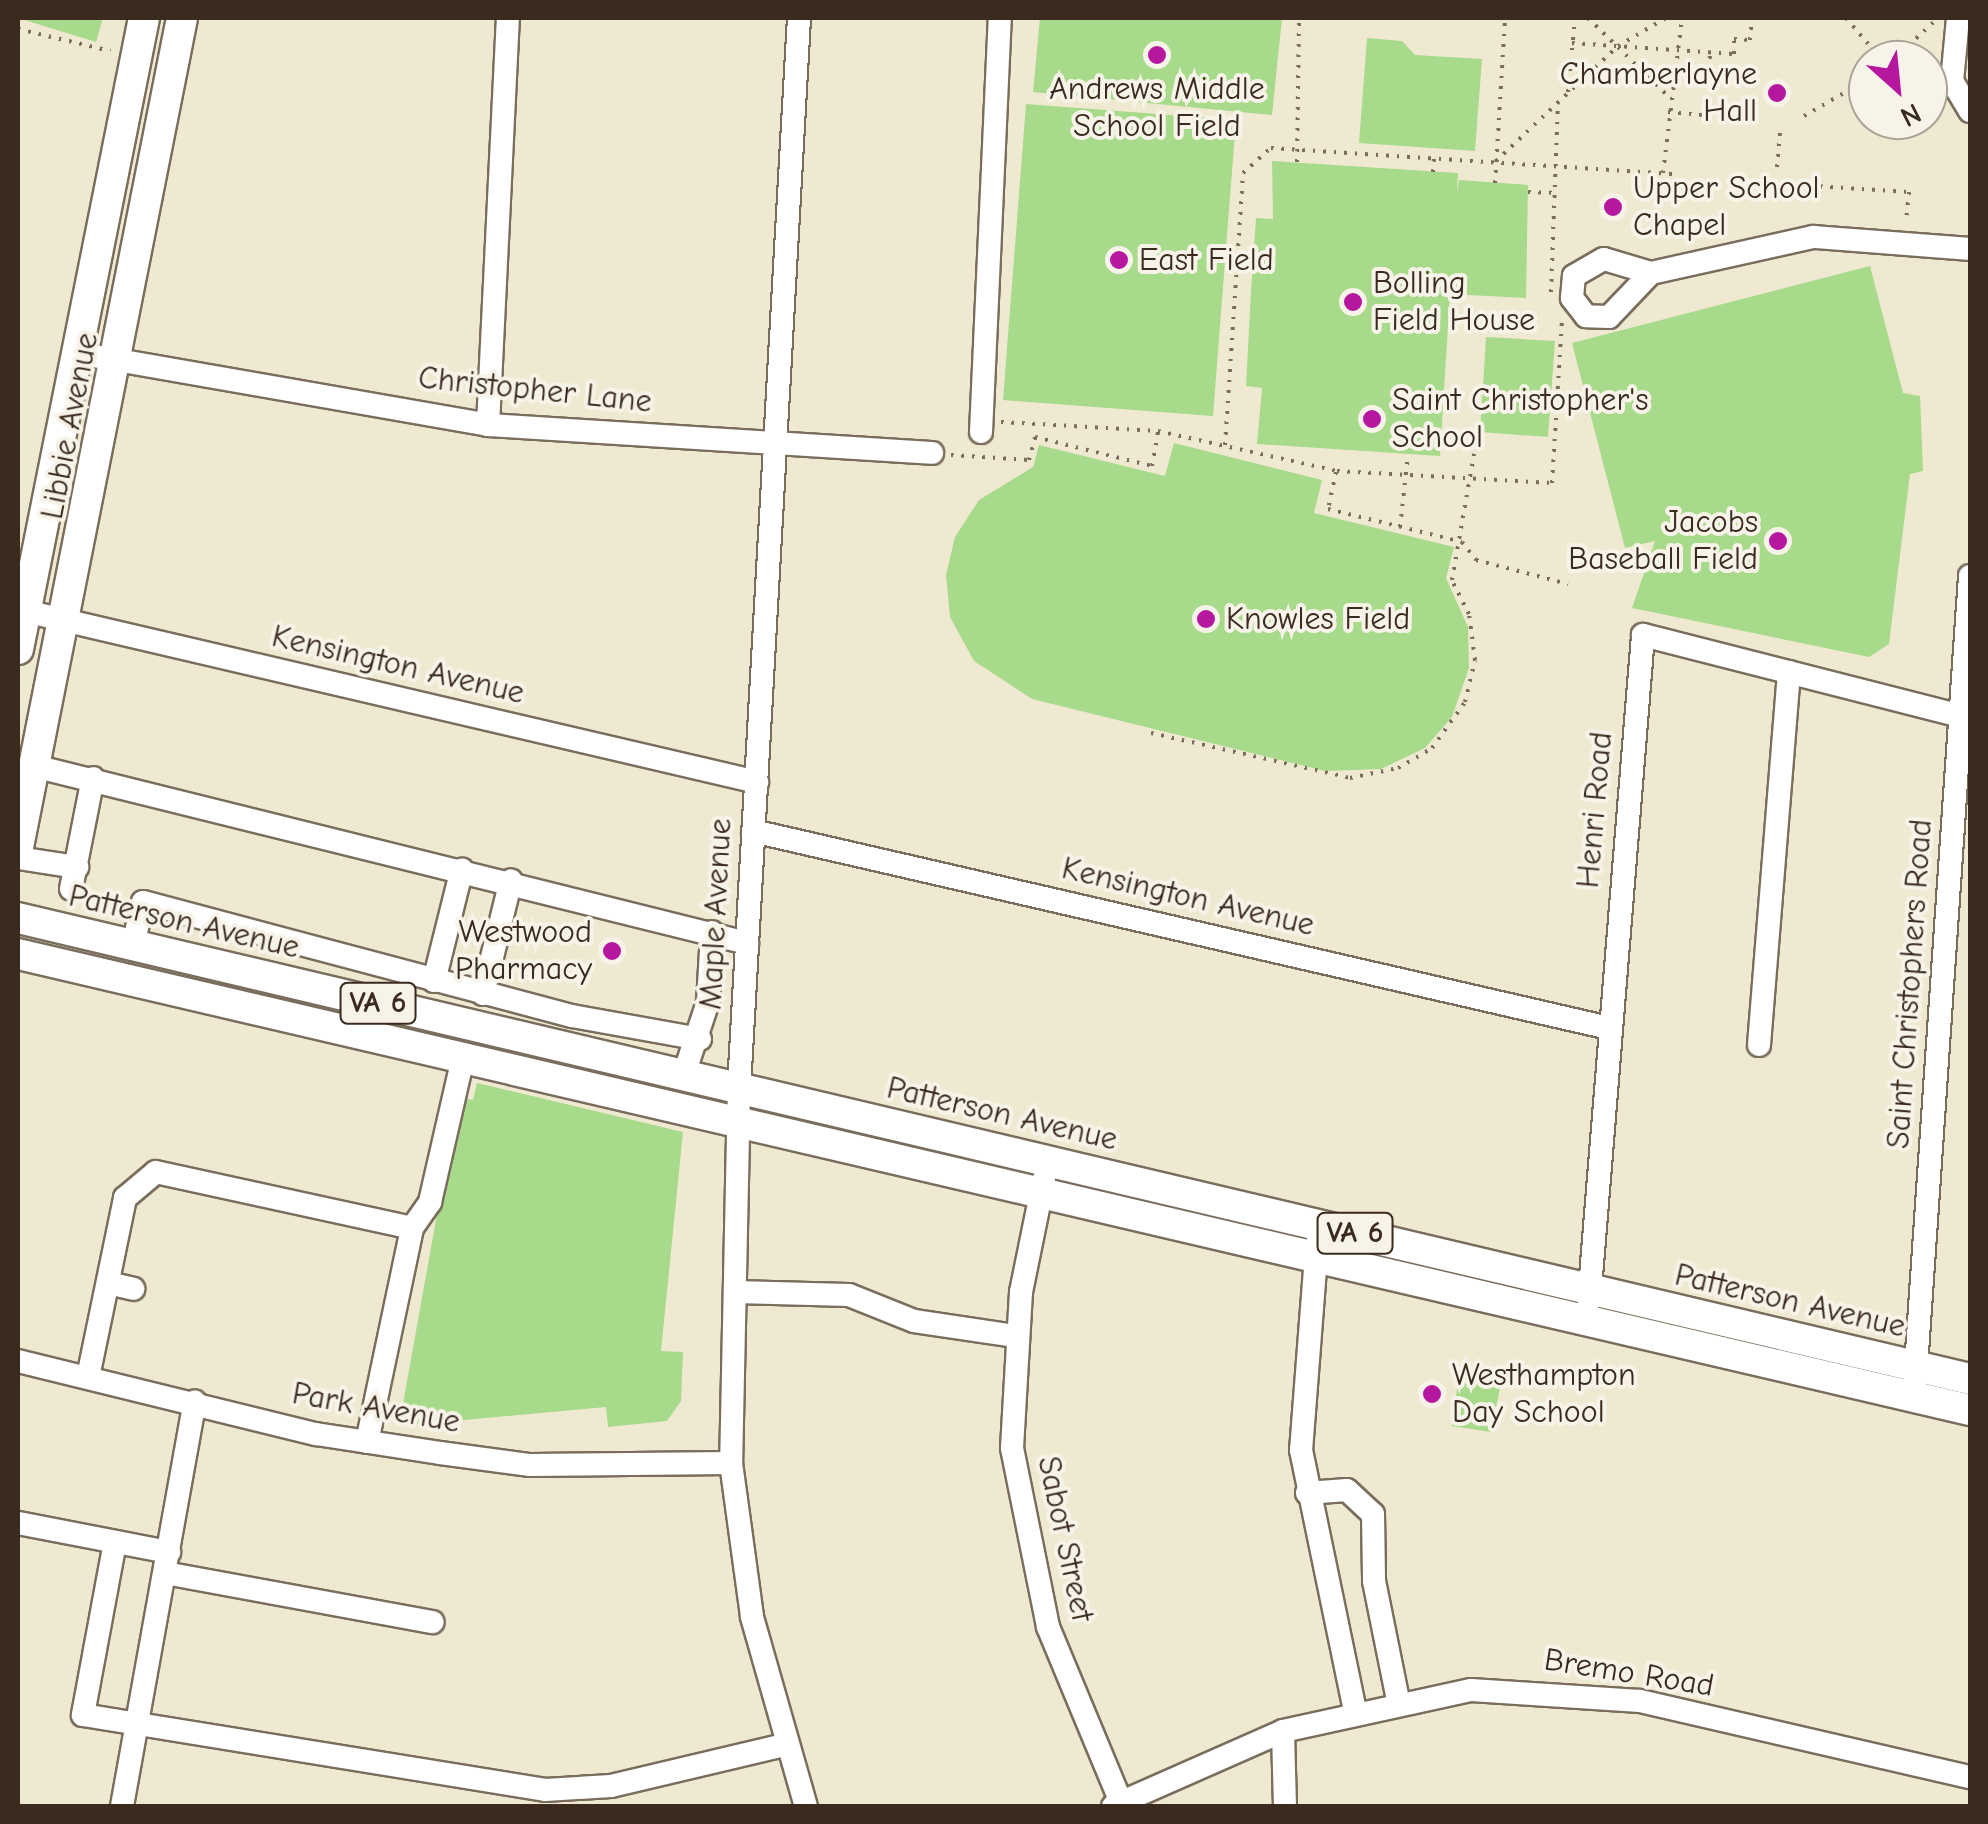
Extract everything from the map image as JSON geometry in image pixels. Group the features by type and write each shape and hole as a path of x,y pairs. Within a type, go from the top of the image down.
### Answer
{"main road":[{"name":"Libbie Avenue","path":"20,628 144,18"},
{"name":"Libbie Avenue","path":"18,847 120,358 182,18"},
{"name":"Patterson Avenue","path":"18,918 1050,1161 1318,1240 1589,1304 1970,1379"},
{"name":"Patterson Avenue","path":"18,954 1040,1191 1318,1240"},
{"name":"Patterson Avenue","path":"1589,1304 1970,1410"}],"street":[{"path":"488,425 508,18"},
{"name":"Maple Avenue","path":"799,18 772,443 739,1088 731,1463 745,1580 784,1745 806,1806"},
{"path":"981,432 1000,18"},
{"path":"1958,18 1952,81 1970,111"},
{"path":"1651,273 1814,237 1970,249"},
{"name":"Christopher Lane","path":"76,353 488,425 942,454"},
{"name":"Saint Christophers Road","path":"1914,1397 1970,576"},
{"name":"Kensington Avenue","path":"20,628 66,620 756,782"},
{"name":"Henri Road","path":"1589,1304 1642,635 1961,716"},
{"path":"1759,1045 1789,672"},
{"path":"34,766 511,880 747,943"},
{"path":"18,858 74,878 93,778"},
{"name":"Kensington Avenue","path":"753,831 1609,1028"},
{"path":"434,981 462,869"},
{"path":"483,994 511,880"},
{"path":"134,946 143,902 483,994 700,1040"},
{"path":"684,1074 700,1040 712,932"},
{"path":"366,1442 412,1228 430,1202 463,1058"},
{"name":"Sabot Street","path":"1050,1161 1040,1191 1016,1336 1012,1448 1021,1517 1048,1626 1125,1803"},
{"path":"88,1377 125,1198 156,1172 412,1228"},
{"path":"1318,1240 1300,1373 1307,1493 1355,1710"},
{"path":"108,1282 134,1289"},
{"path":"735,1292 849,1296 914,1320 1016,1336"},
{"name":"Park Avenue","path":"18,1360 366,1442 530,1466 731,1463"},
{"path":"122,1806 195,1402"},
{"path":"1307,1493 1347,1490 1373,1514 1374,1581 1398,1700"},
{"path":"18,1523 115,1542 167,1562 433,1622"},
{"path":"115,1542 83,1715 283,1751 545,1790 611,1786 784,1745"},
{"name":"Bremo Road","path":"1125,1803 1283,1731 1398,1700 1471,1690 1590,1693 1970,1776"},
{"path":"1283,1731 1285,1806"}],"path":[{"path":"1297,162 1298,18"},
{"path":"1495,182 1504,18"},
{"path":"1568,94 1575,18"},
{"path":"1588,18 1669,97"},
{"path":"1496,162 1618,46 1666,18"},
{"path":"1663,173 1669,97 1679,67 1682,18"},
{"path":"1572,43 1734,54 1734,39 1754,32 1752,18"},
{"path":"1846,18 1865,40"},
{"path":"1915,40 1938,18"},
{"path":"18,29 136,57"},
{"path":"1679,67 1709,69 1710,52"},
{"path":"1804,116 1848,91"},
{"path":"1558,102 1548,288 1559,302"},
{"path":"1668,112 1761,120"},
{"path":"1777,168 1780,129"},
{"path":"1225,446 1244,173 1271,148 1676,174"},
{"path":"1434,158 1434,172"},
{"path":"1799,185 1909,192 1906,222"},
{"path":"1528,192 1553,193"},
{"path":"1550,246 1570,257"},
{"path":"942,454 995,422 1158,431 1337,471 1552,483 1562,310"},
{"path":"942,454 1029,460 1035,437 1152,466 1158,431"},
{"path":"1400,527 1408,454"},
{"path":"1152,733 1350,778 1416,759 1454,722 1473,670 1472,624 1452,580 1473,479 1474,454"},
{"path":"1337,471 1328,509 1462,542 1476,560 1568,584"}],"green space":[{"path":"18,18 103,18 96,42"},
{"name":"Andrews Middle School Field","path":"1040,18 1282,18 1272,115 1033,92"},
{"path":"1367,38 1402,41 1415,55 1482,59 1475,151 1359,143"},
{"name":"East Field","path":"1026,104 1236,120 1213,416 1003,400"},
{"name":"Bolling Field House","path":"1272,161 1458,173 1457,194 1459,180 1528,185 1526,298 1450,294 1440,456 1257,444 1262,388 1246,386 1256,218 1273,219"},
{"path":"1870,266 1903,393 1920,396 1923,471 1910,474 1889,644 1869,657 1632,608 1655,541 1625,548 1572,343"},
{"path":"1486,337 1555,341 1548,437 1480,432"},
{"path":"1174,443 1322,480 1314,513 1454,547 1446,578 1468,627 1469,668 1452,717 1425,748 1381,769 1325,771 1032,699 974,661 950,617 946,575 955,537 979,500 1033,467 1039,445 1165,476"},
{"path":"477,1083 683,1132 661,1351 683,1352 681,1401 667,1421 608,1427 606,1407 399,1426 458,1097 473,1100"},
{"path":"1460,1367 1503,1373 1491,1432 1452,1426"}],"place":[{"name":"Andrews Middle School Field","path":"1157,55"},
{"name":"Chamberlayne Hall","path":"1777,93"},
{"name":"Upper School Chapel","path":"1613,207"},
{"name":"East Field","path":"1119,260"},
{"name":"Bolling Field House","path":"1353,302"},
{"name":"Saint Christopher's School","path":"1372,419"},
{"name":"Jacobs Baseball Field","path":"1778,541"},
{"name":"Knowles Field","path":"1206,619"},
{"name":"Westwood Pharmacy","path":"612,951"},
{"name":"Westhampton Day School","path":"1432,1394"}]}
